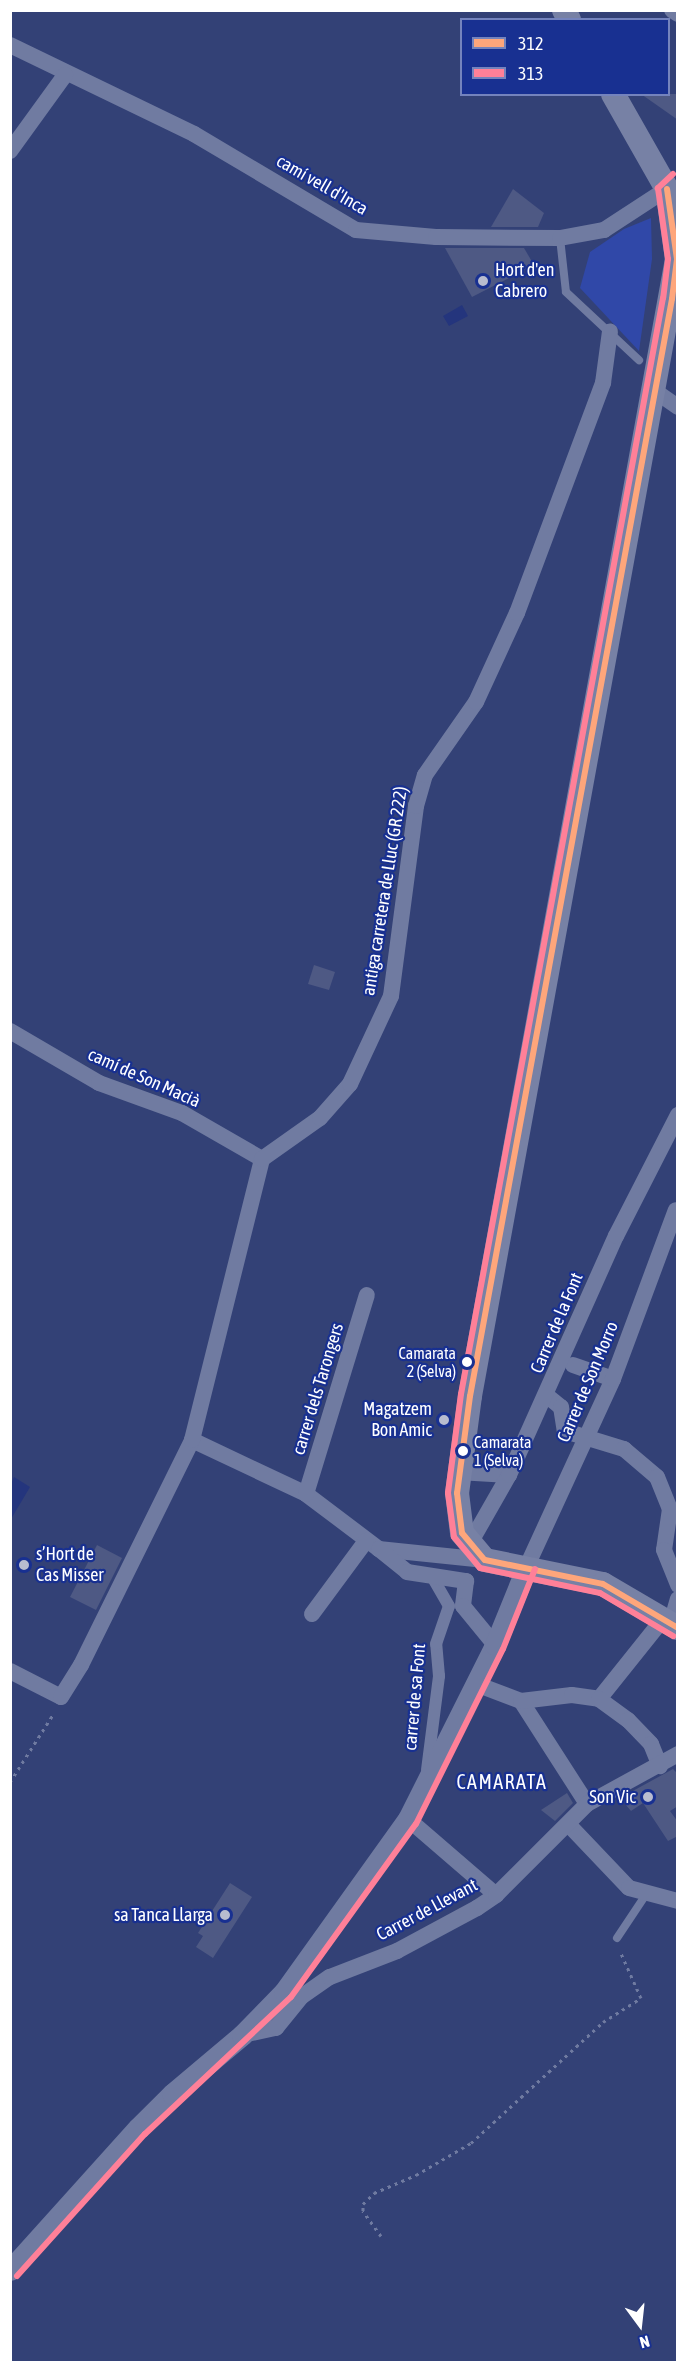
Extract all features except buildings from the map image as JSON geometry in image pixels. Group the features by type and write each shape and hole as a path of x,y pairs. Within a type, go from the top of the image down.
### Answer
{"main road":[{"path":"614,96 672,185 677,259 655,391 458,1472 458,1519 477,1552 603,1584 673,1617"}],"street":[{"path":"672,10 678,15"},
{"name":"camí vell d'Inca","path":"10,45 65,75 194,134 356,230 436,237 560,238 604,230 672,185"},
{"path":"10,151 65,75"},
{"name":"antiga carretera de Lluc (GR 222)","path":"262,1159 320,1118 350,1084 391,996 416,806 425,775 476,702 517,613 603,383 610,331"},
{"path":"655,391 678,407"},
{"name":"camí de Son Macià","path":"10,1031 99,1083 182,1113 262,1159"},
{"name":"Carrer de la Font","path":"477,1552 616,1236 678,1115"},
{"path":"10,1671 61,1696 81,1665 192,1440 262,1159"},
{"name":"Carrer de Son Morro","path":"527,1566 613,1379 676,1210"},
{"name":"carrer dels Tarongers","path":"306,1494 367,1295"},
{"path":"573,1365 613,1379"},
{"path":"546,1395 561,1407 566,1431 624,1449 657,1477 674,1511 664,1550 678,1585"},
{"path":"192,1440 306,1494 407,1572 466,1581 463,1606 495,1645"},
{"path":"458,1472 509,1475"},
{"path":"373,1545 477,1552"},
{"path":"312,1614 373,1545"},
{"path":"10,2270 138,2128 172,2094 242,2036 284,1992 408,1819 495,1645 527,1566"},
{"name":"carrer de sa Font","path":"421,1793 439,1676 436,1644 449,1606 431,1575"},
{"path":"599,1699 673,1617"},
{"path":"476,1684 521,1701 572,1695 599,1699 628,1720 651,1744 660,1766"},
{"path":"521,1701 587,1803"},
{"name":"Carrer de Llevant","path":"242,2036 276,2028 301,1997 330,1977 397,1951 496,1895 587,1803 660,1766 678,1754"},
{"path":"408,1819 496,1895"},
{"path":"568,1824 629,1888 678,1901"}],"lane":[{"path":"560,238 566,292 639,360"},
{"path":"617,1938 647,1893"}],"path":[{"path":"10,1782 61,1696"},
{"path":"381,2236 363,2211 363,2204 374,2193 416,2175 471,2143 603,2022 641,1998 617,1938"}],"shaded area":[{"path":"651,218 652,259 639,351 580,288 590,252 624,229"},
{"path":"462,305 468,316 449,326 443,316"},
{"path":"14,1477 30,1487 11,1519 11,1484"}],"transit line":[{"name":"313","path":"673,174 658,188 668,259 663,298 461,1394 448,1493 454,1537 480,1568 600,1593 673,1636"},
{"name":"312","path":"667,189 677,259 672,299 470,1396 457,1493 462,1533 485,1560 603,1584 678,1628"},
{"name":"313","path":"17,2276 145,2134 291,1997 416,1824 503,1649 535,1569"}],"place":[{"name":"Hort d'en Cabrero","path":"483,281"},
{"name":"Camarata 2 (Selva)","path":"467,1362"},
{"name":"Magatzem Bon Amic","path":"444,1420"},
{"name":"Camarata 1 (Selva)","path":"463,1451"},
{"name":"s’Hort de Cas Misser","path":"24,1565"},
{"name":"Son Vic","path":"648,1797"},
{"name":"sa Tanca Llarga","path":"225,1915"}],"district":[{"name":"CAMARATA","path":"502,1781"}]}
